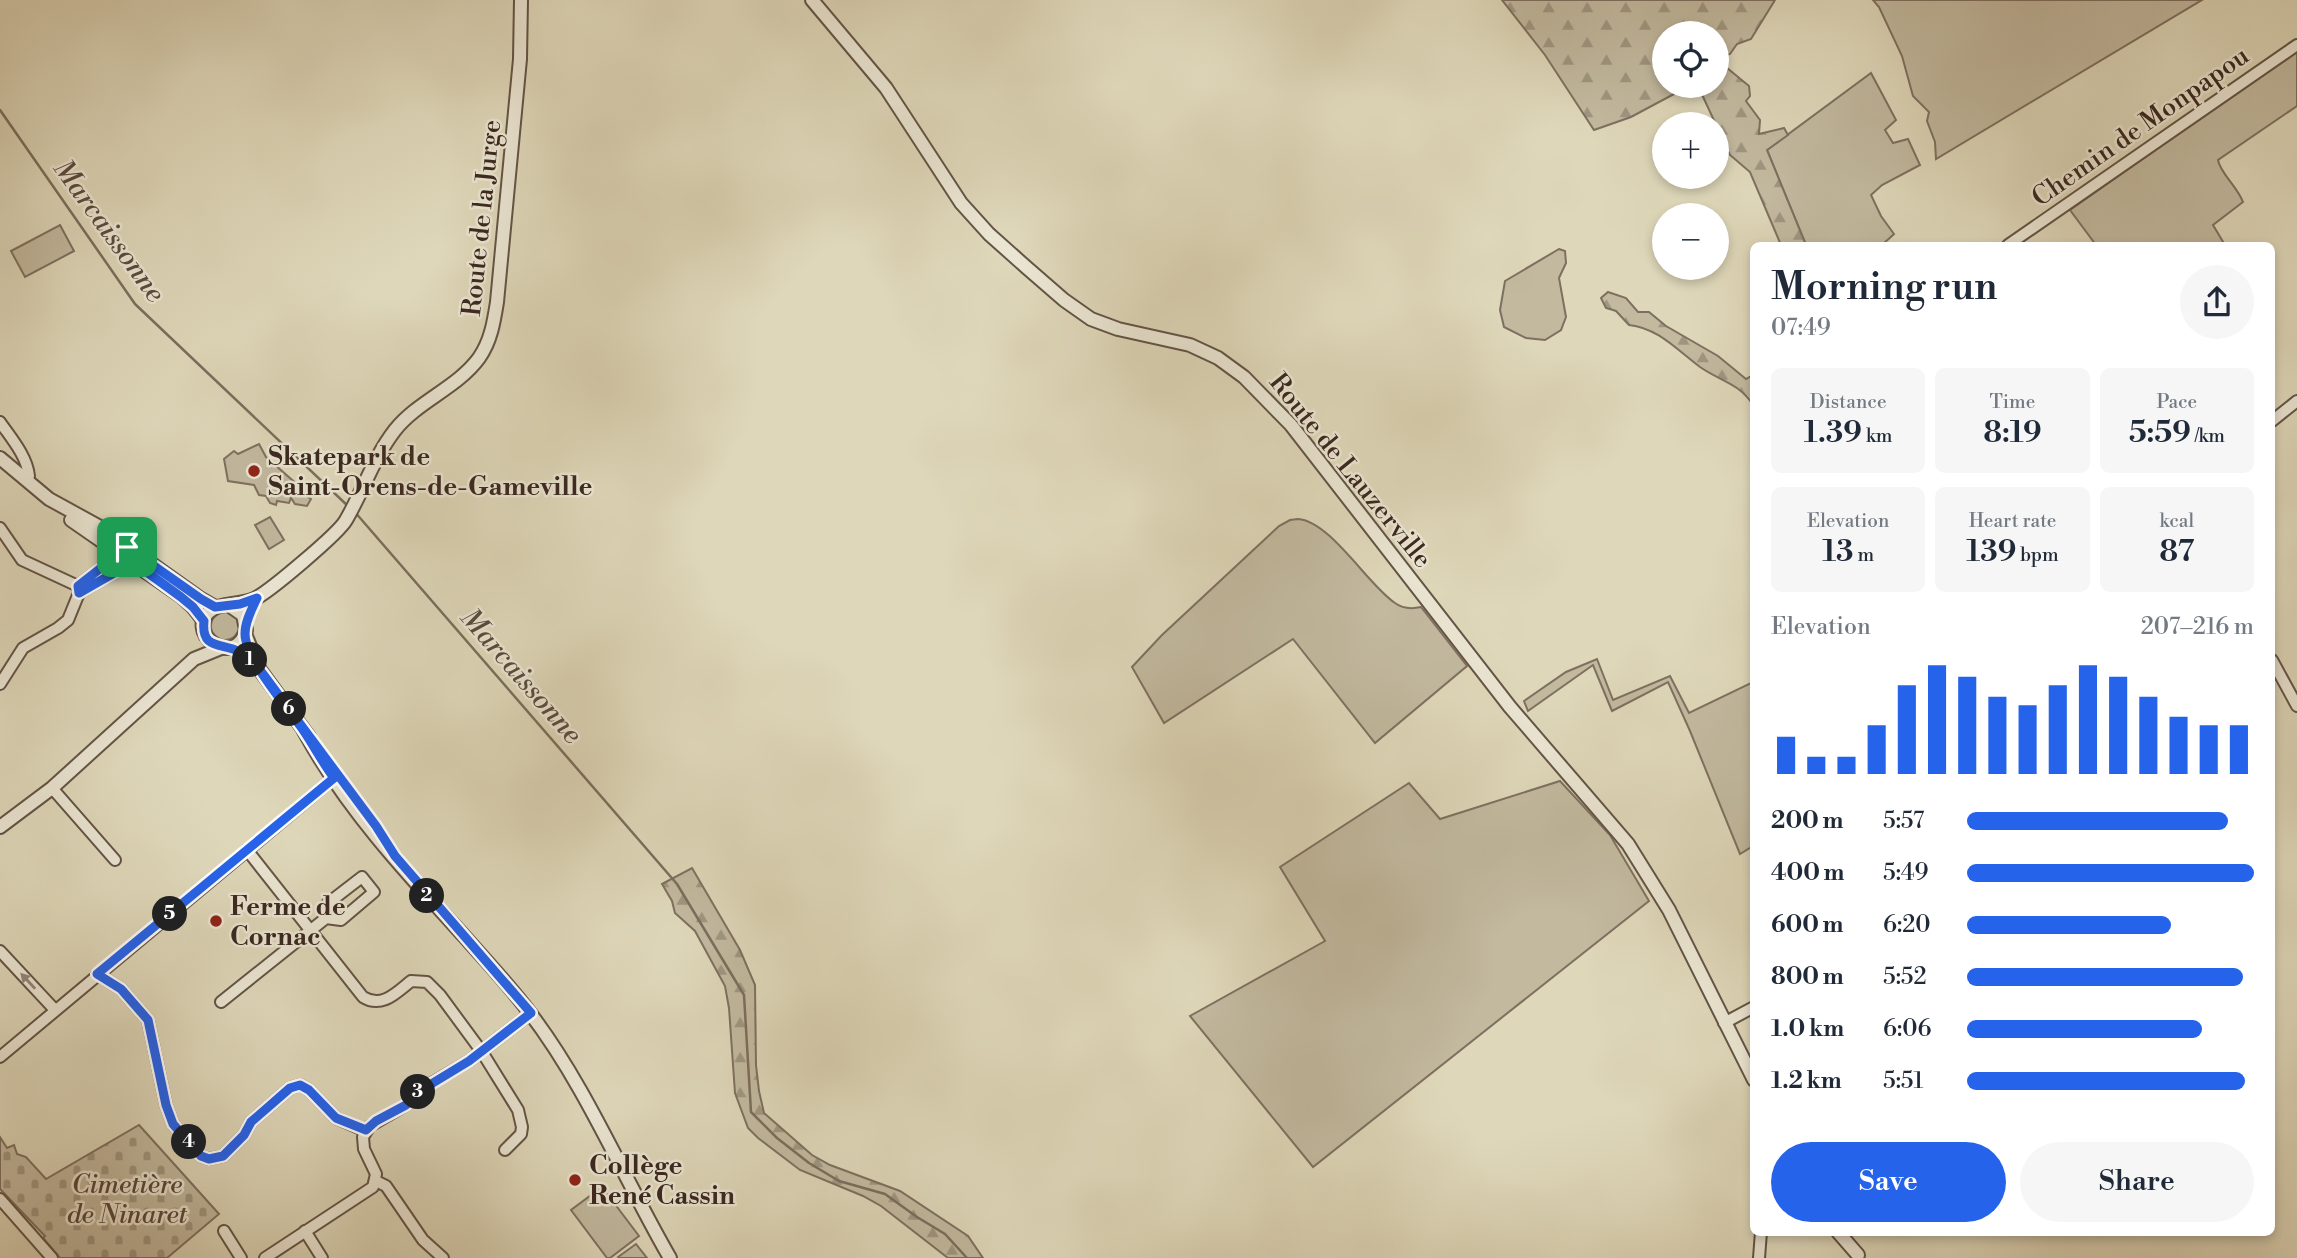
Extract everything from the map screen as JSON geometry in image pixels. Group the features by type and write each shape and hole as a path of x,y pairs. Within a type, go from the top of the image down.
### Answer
{"street":[{"name":"Route de la Jurge","path":"230,606 257,598 331,537 347,519 395,429 480,357 490,336 497,302 520,60 521,0"},
{"name":"Route de Lauzerville","path":"812,0 886,88 950,188 989,234 1064,300 1091,319 1118,329 1190,345 1230,366 1258,390 1291,425 1532,735 1628,844 1669,910 1750,1072"},
{"name":"Chemin de Monpapou","path":"2012,242 2297,45"},
{"path":"2275,419 2297,401"},
{"path":"0,422 19,449 29,471 26,480"},
{"path":"0,458 49,499 100,527 133,562 193,607 204,627 207,640 243,655 260,670 321,750 395,856"},
{"path":"0,528 22,560 79,590"},
{"path":"0,684 23,648 68,620 79,590 121,549"},
{"path":"121,549 215,607"},
{"path":"79,590 133,562"},
{"name":"Route de la Jurge","path":"245,629 257,598"},
{"path":"194,659 208,612 215,607 230,606 238,609 260,670"},
{"path":"0,827 52,788 194,659 238,643 245,629"},
{"path":"2275,666 2297,706"},
{"path":"304,731 317,755 371,829 531,1013 576,1083 670,1258"},
{"path":"0,1057 334,778"},
{"path":"52,788 115,860"},
{"path":"247,850 363,997 380,1002 411,981 427,982 440,995 482,1052 518,1110 521,1134 505,1150"},
{"path":"221,1002 326,918 341,919 374,892 362,877 327,904 326,918"},
{"path":"0,951 55,1010"},
{"path":"97,974 121,989 148,1020 166,1105 173,1124 201,1156 209,1159 223,1156 244,1135 251,1122 290,1088 300,1085 309,1090 336,1118 366,1130"},
{"path":"1724,1023 1750,1009"},
{"path":"265,1258 368,1192 376,1181 375,1168 365,1149 363,1138 366,1130 406,1105 418,1092 482,1052 531,1013"},
{"path":"376,1181 386,1186 423,1240 443,1258"},
{"path":"0,1199 52,1258"},
{"path":"224,1231 241,1258"},
{"path":"305,1231 322,1258"},
{"path":"1759,1258 1761,1236"},
{"path":"1841,1236 1858,1256"},
{"path":"1847,1236 1858,1256"}],"green space":[{"path":"1502,0 1775,0 1751,39 1737,44 1729,54 1729,21 1652,21 1652,98 1667,98 1631,117 1594,130 1545,55"},
{"path":"1873,0 2202,0 1936,159 1935,142 1927,121 1929,112 1913,96 1902,56 1879,7"},
{"path":"2297,50 2297,106 2218,160 2243,202 2213,225 2223,242 2094,242 2070,210"},
{"path":"1729,70 1749,86 1750,96 1746,101 1760,120 1759,134 1784,128 1788,135 1767,150 1805,242 1780,242 1750,172 1729,153 1729,112 1710,112 1704,98 1729,98"},
{"path":"1871,73 1896,120 1885,130 1893,143 1908,139 1920,165 1882,185 1871,195 1894,234 1885,242 1805,242 1767,150"},
{"path":"60,225 74,251 25,277 11,251"},
{"path":"1559,249 1565,251 1566,263 1559,278 1566,317 1561,330 1545,340 1526,338 1504,327 1500,310 1505,281"},
{"path":"1608,292 1626,298 1638,312 1649,312 1666,326 1718,356 1746,379 1750,377 1750,401 1742,392 1700,367 1667,341 1649,330 1629,325 1616,311 1606,308 1601,298"},
{"name":"Skatepark de Saint-Orens-de-Gameville","path":"259,444 266,457 299,486 297,489 311,499 307,506 295,504 291,498 289,503 277,501 276,505 270,503 266,496 259,495 254,485 228,481 224,459 234,451 238,454"},
{"path":"270,517 284,540 269,549 255,525"},
{"path":"1298,519 1323,530 1395,603 1408,608 1421,607 1467,666 1375,743 1293,639 1164,723 1132,667 1162,635 1279,526"},
{"path":"225,612 235,616 239,626 235,636 225,640 215,636 211,626 215,616"},
{"path":"1597,659 1613,700 1670,676 1689,713 1750,683 1750,848 1740,854 1668,682 1612,711 1593,665 1528,711 1524,701 1566,672"},
{"path":"1560,781 1610,835 1649,901 1313,1167 1190,1016 1325,941 1280,867 1409,783 1440,819"},
{"path":"692,868 740,950 755,985 756,1065 764,1113 812,1155 830,1165 900,1191 968,1236 983,1258 948,1258 881,1206 800,1170 748,1128 735,1093 725,986 695,931 675,913 672,901 662,884"},
{"name":"Cimetière de Ninaret","path":"139,1125 219,1214 167,1258 60,1258 43,1238 45,1236 0,1189 0,1137 7,1148 14,1145 17,1154 26,1157 46,1179"},
{"path":"602,1187 639,1236 610,1258 607,1258 571,1210"},
{"path":"636,1244 647,1258 618,1257"}],"waterway":[{"name":"Marcaissonne","path":"0,110 135,304 349,507"},
{"name":"Marcaissonne","path":"354,511 677,884 744,995 751,1112 777,1138 809,1163 839,1181 885,1194 945,1234 967,1258"}],"place":[{"name":"Skatepark de Saint-Orens-de-Gameville","path":"254,471"},
{"name":"Ferme de Cornac","path":"216,921"},
{"name":"Collège René Cassin","path":"575,1180"}],"route":[{"path":"127,547 119,548 106,564 78,586 79,593 133,562 193,607 204,621 207,640 221,648 236,650 260,670 321,750 395,856 531,1013 469,1061 418,1092 406,1105 376,1121 366,1130 330,1114 309,1090 300,1085 290,1088 251,1122 244,1135 223,1156 209,1159 201,1156 173,1124 166,1105 148,1020 121,989 97,974 334,778 260,670 246,642 246,623 257,598 240,604 215,607 127,547"}]}
